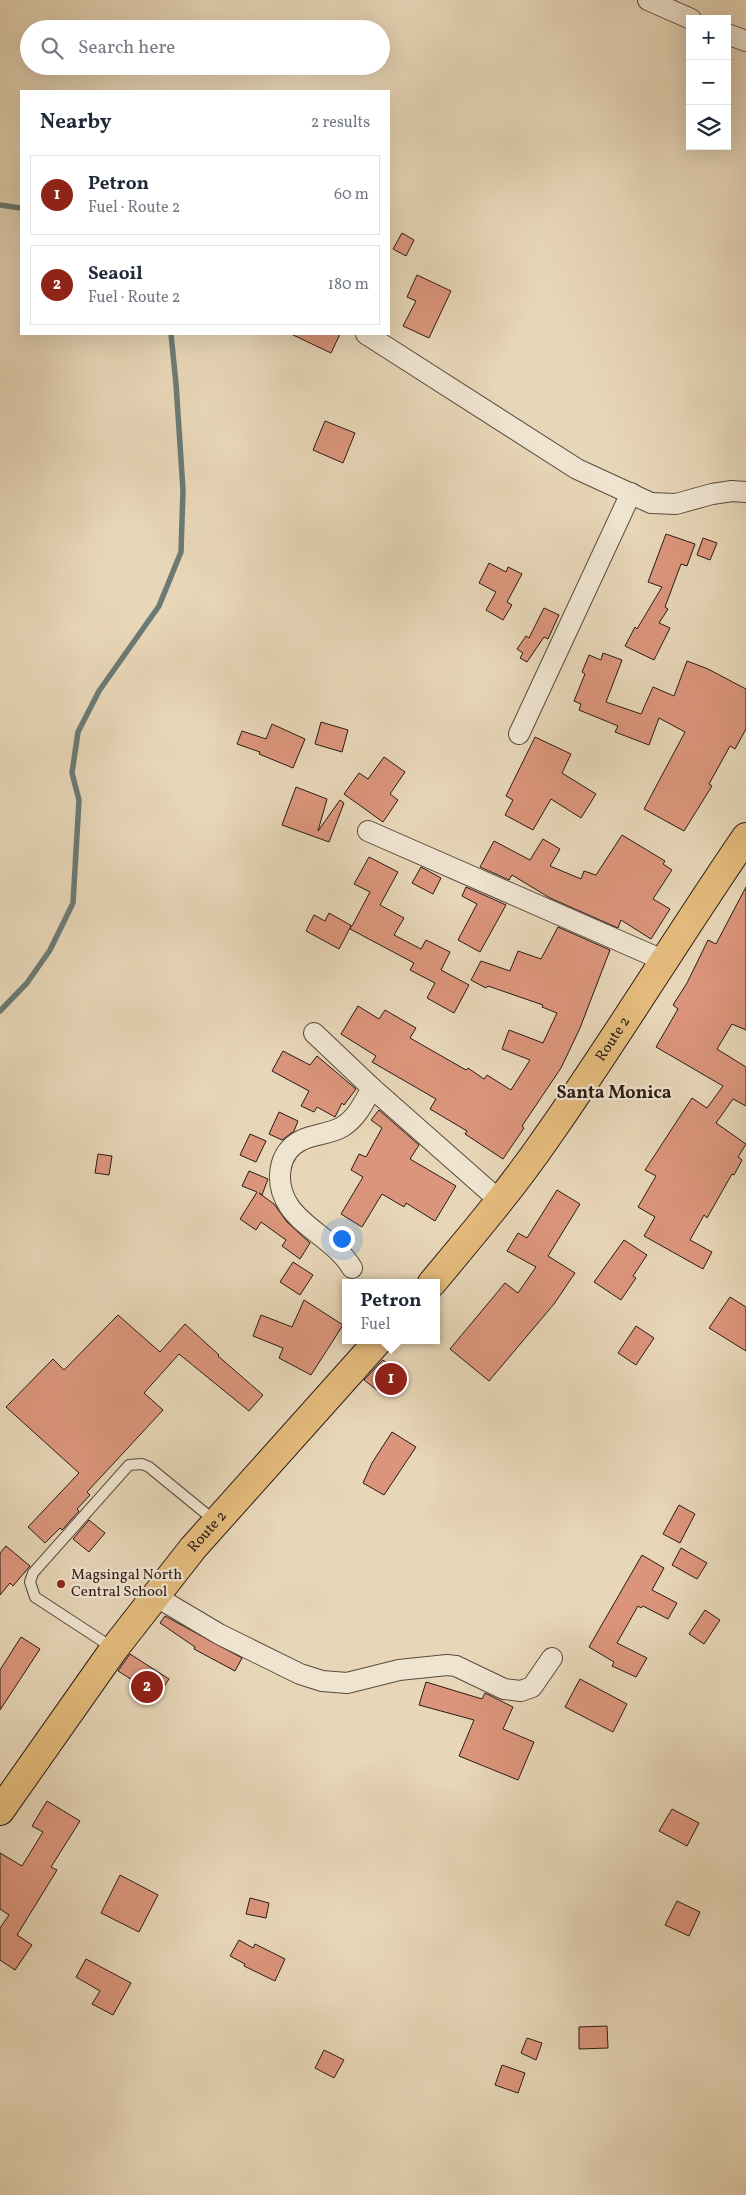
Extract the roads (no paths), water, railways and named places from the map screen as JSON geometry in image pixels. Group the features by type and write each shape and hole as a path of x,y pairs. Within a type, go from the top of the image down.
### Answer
{"highway":[{"name":"Route 2","path":"435,1279 500,1201 563,1114 746,837"},
{"name":"Route 2","path":"0,1811 114,1649 215,1521 375,1344"}],"street":[{"path":"648,0 686,17"},
{"path":"731,35 746,41"},
{"path":"368,335 577,469 651,503 663,505 676,504 712,494 746,492"},
{"path":"519,734 631,493"},
{"path":"368,831 665,961"},
{"path":"314,1033 372,1088 500,1201"},
{"path":"352,1268 340,1254 290,1208 284,1197 279,1172 285,1156 291,1147 304,1139 340,1128 346,1124 357,1114 372,1088"},
{"path":"155,1596 219,1634 300,1674 322,1682 347,1683 399,1670 447,1665 456,1666 504,1689 522,1691 532,1687 552,1658"}],"lane":[{"path":"114,1649 35,1597 30,1582 33,1573 129,1465 142,1464 149,1467 215,1521"}],"waterway":[{"path":"0,205 20,208"},
{"path":"0,1011 27,983 50,950 73,903 79,800 72,773 78,732 99,691 159,606 181,552 183,490 171,335"}],"place":[{"name":"Petron","path":"391,1379"},
{"name":"Magsingal North Central School","path":"61,1584"},
{"name":"Seaoil","path":"147,1687"}],"district":[{"name":"Santa Monica","path":"614,1093"}]}
